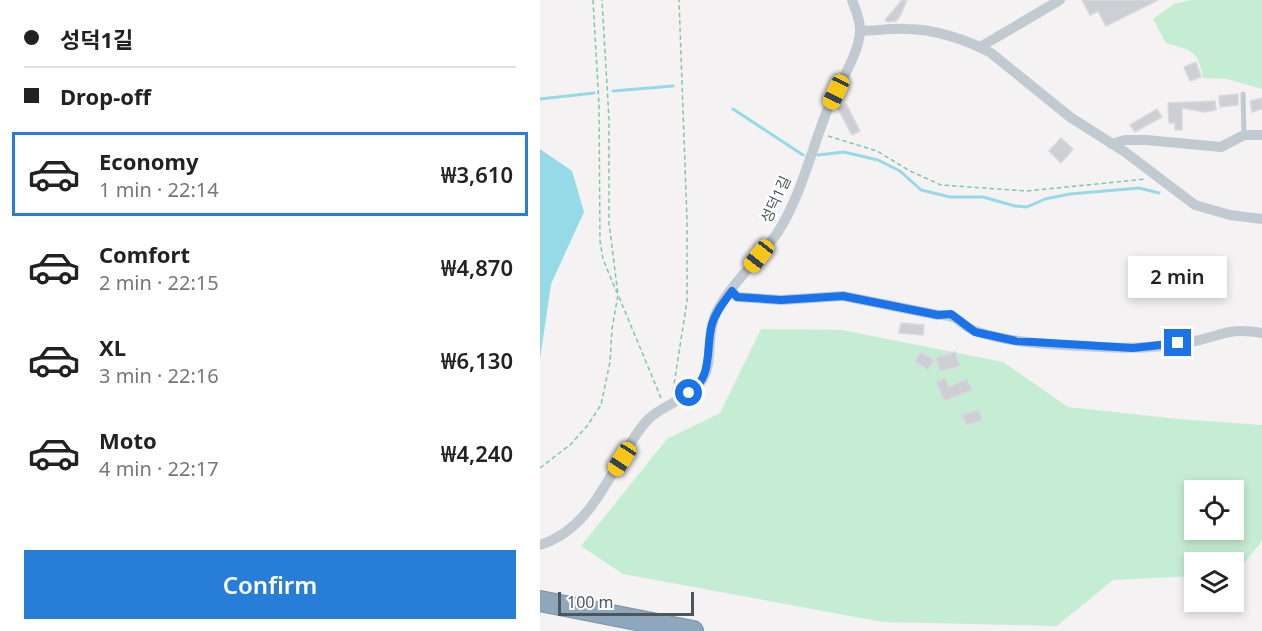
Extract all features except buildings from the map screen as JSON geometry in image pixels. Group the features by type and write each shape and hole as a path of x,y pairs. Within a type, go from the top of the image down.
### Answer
{"highway":[{"path":"540,602 693,631"},
{"path":"540,615 626,631"}],"street":[{"path":"852,0 860,31 908,28 980,47 1070,117 1112,144 1195,205 1230,215 1262,219"},
{"path":"980,47 1060,0"},
{"name":"성덕1길","path":"540,546 563,535 590,508 645,424 667,405 698,387 704,377 712,324 717,310 778,232 800,186 860,31"},
{"path":"1112,144 1125,140 1146,140 1221,147 1244,135 1262,135"},
{"path":"732,291 737,297 757,300 843,296 938,315 951,314 975,332 1016,341 1133,348 1178,343 1238,329 1262,333"}],"lane":[{"path":"1243,94 1244,135"}],"path":[{"path":"593,0 599,105 600,241 603,259 667,405"},
{"path":"540,468 571,444 587,426 601,405 606,391 618,295 609,223 609,119 602,0"},
{"path":"667,405 687,301 687,220 679,0"},
{"path":"819,134 877,151 941,185 1027,191 1158,177"}],"green space":[{"path":"1192,0 1262,0 1262,89 1227,79 1203,78 1196,56 1188,50 1166,43 1153,19 1174,4"},
{"path":"761,329 842,330 1003,362 1068,407 1262,425 1262,541 1244,563 1244,552 1184,552 1184,576 1113,580 1057,626 883,622 623,574 581,546 667,439 720,413"}],"water":[{"path":"540,149 572,171 584,212 551,284 540,359"}],"waterway":[{"path":"613,91 673,86"},
{"path":"540,99 594,93"},
{"path":"733,109 803,155"},
{"path":"818,155 844,152 878,160 900,171 921,190 950,197 983,197 1015,206 1027,207 1045,199 1070,194 1139,188 1159,193"}],"route":[{"path":"689,393 698,387 704,377 708,367 708,345 712,324 717,310 732,291 737,297 757,300 843,296 913,308 938,315 951,314 975,332 1016,341 1133,348 1178,343"}]}
